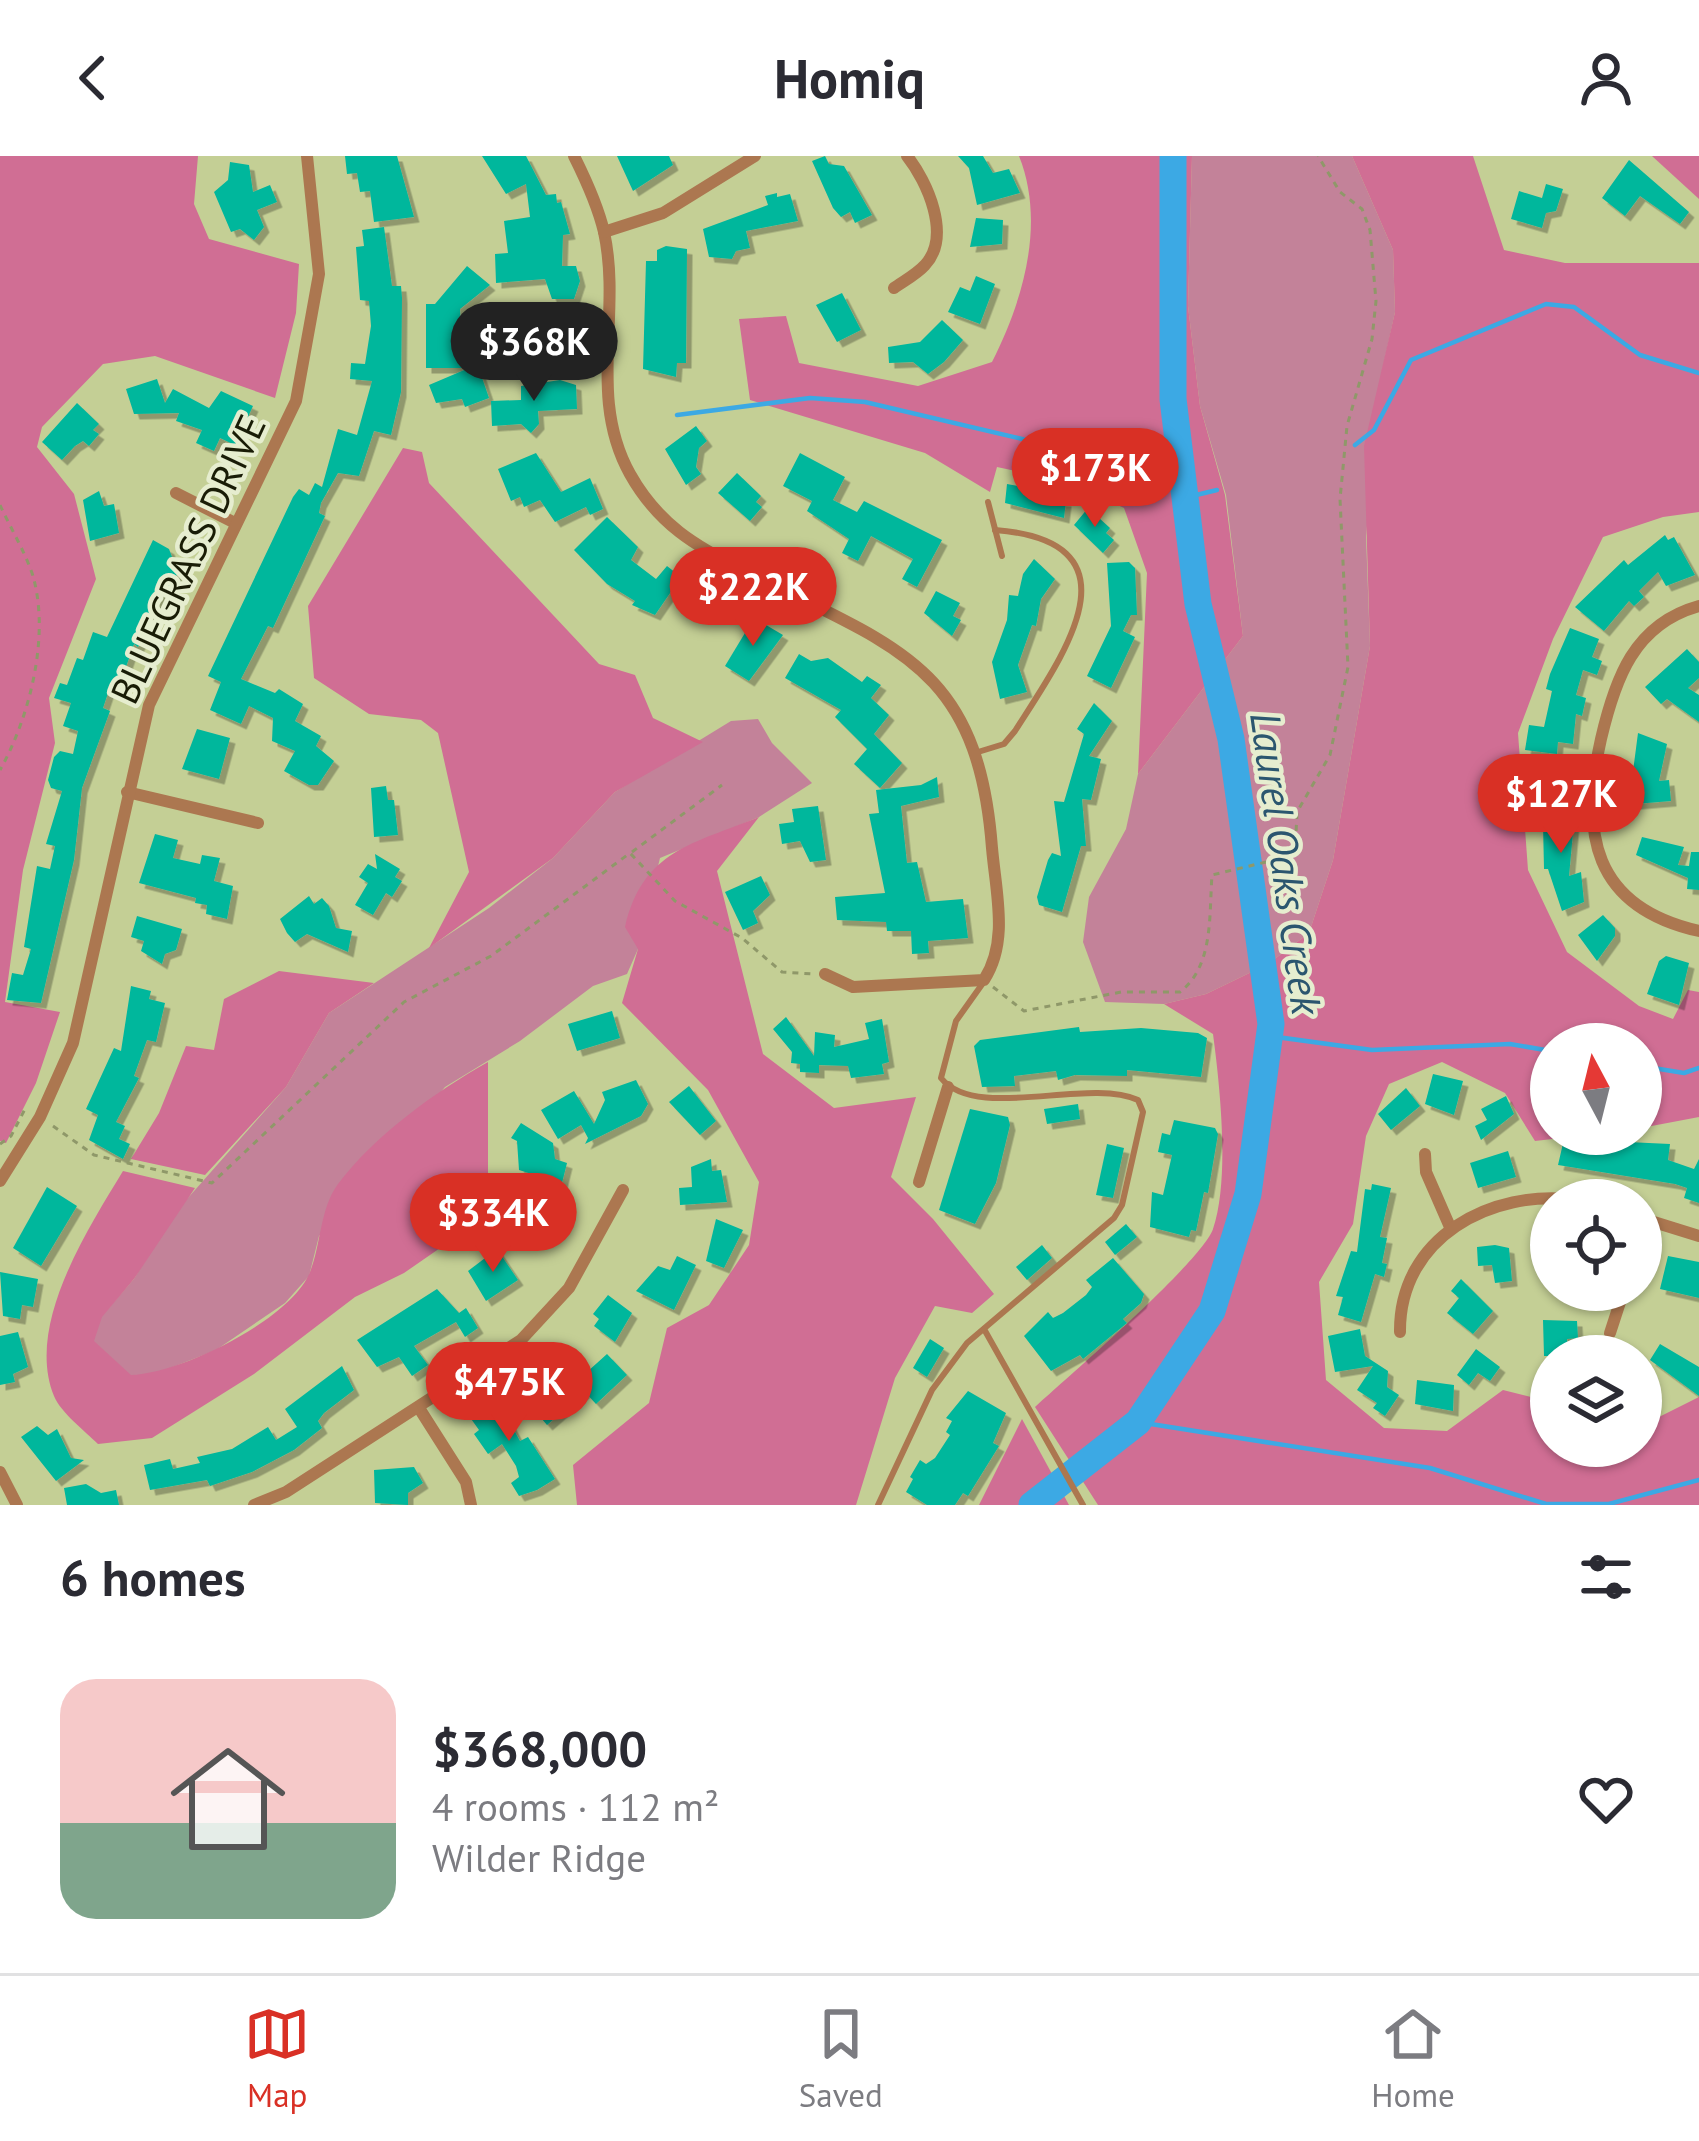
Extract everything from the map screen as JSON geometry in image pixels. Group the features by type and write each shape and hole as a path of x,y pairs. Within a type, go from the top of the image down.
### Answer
{"street":[{"name":"BLUEGRASS DRIVE","path":"0,1181 40,1117 73,1042 149,705 296,401 319,274 307,156"},
{"path":"574,156 604,232 608,426 631,475 662,521 700,548 912,661 946,691 978,752 988,789 1000,954 984,980 853,987 825,974"},
{"path":"604,232 663,213 755,156"},
{"path":"894,288 924,267 935,238 924,177 908,156"},
{"path":"518,339 607,340"},
{"path":"176,493 235,523"},
{"path":"1699,606 1657,628 1618,674 1588,811 1593,838 1616,884 1656,916 1699,931"},
{"path":"127,792 258,823"},
{"path":"920,1182 948,1087"},
{"path":"1426,1154 1426,1172 1450,1226"},
{"path":"254,1505 286,1492 521,1340 569,1288 623,1190"},
{"path":"1400,1331 1400,1303 1410,1273 1450,1226 1512,1202 1530,1201"},
{"path":"1662,1225 1699,1236"},
{"path":"1610,1333 1617,1311"},
{"path":"419,1408 466,1482 471,1505"},
{"path":"0,1472 17,1505"}],"lane":[{"path":"988,502 1002,556"},
{"path":"978,752 1004,744 1015,731 1074,639 1081,616 1081,586 1060,550 1026,532 995,530"},
{"path":"878,1505 932,1390 984,1329 1114,1218 1122,1205 1143,1112 1138,1100 1095,1090 1003,1099 948,1087 941,1078 956,1021 984,980"},
{"path":"984,1329 1082,1505"}],"path":[{"path":"984,980 1024,1011 1121,992 1180,992 1198,973 1216,872 1292,859 1297,812 1330,755 1348,667 1340,500 1347,426 1372,339 1376,301 1370,230 1362,209 1340,192 1318,156"},
{"path":"0,505 33,575 38,622 18,739 0,770"},
{"path":"53,1126 94,1155 212,1183 404,1002 491,956 722,785"},
{"path":"630,853 675,901 742,938 782,972 825,974"},
{"path":"0,1144 11,1136 25,1109"}],"shaded area":[{"path":"0,156 198,156 194,204 209,239 299,264 296,313 275,398 155,356 103,364 42,427 37,447 74,494 96,579 49,698 55,743 23,870 5,1002 60,1012 36,1083 6,1143 0,1141"},
{"path":"1019,156 1192,156 1188,306 1200,406 1225,495 1243,636 1138,774 1147,573 1124,508 1072,483 997,467 990,492 925,453 750,400 739,319 786,316 799,363 918,386 992,362 1013,314 1027,261 1031,208"},
{"path":"1192,156 1352,156 1393,250 1395,312 1381,376 1366,536 1370,646 1333,860 1309,933 1268,964 1206,994 1164,1004 1105,1002 1083,942 1089,897 1126,829 1138,774 1243,636 1226,495 1200,406 1188,306"},
{"path":"1352,156 1473,156 1504,250 1565,263 1699,263 1699,512 1663,517 1603,537 1553,639 1518,733 1528,870 1567,952 1639,1006 1673,1019 1688,990 1699,992 1699,1117 1662,1124 1662,1023 1530,1023 1530,1133 1505,1093 1442,1062 1389,1084 1366,1136 1353,1224 1319,1282 1326,1380 1384,1428 1447,1431 1503,1390 1530,1397 1530,1467 1662,1467 1662,1416 1699,1397 1699,1505 1098,1505 1035,1407 1161,1291 1213,1229 1222,1159 1213,1034 1164,1004 1206,994 1268,964 1309,933 1333,860 1370,646 1364,446 1395,312 1393,250"},
{"path":"1652,156 1699,156 1699,199"},
{"path":"403,448 422,452 429,483 599,664 635,675 653,718 703,742 615,792 553,858 429,948 469,872 438,733 421,720 369,714 314,678 308,606"},
{"path":"758,719 772,743 812,783 759,817 660,858 638,949 627,974 593,986 520,1041 445,1087 319,1236 309,1276 285,1303 216,1350 155,1374 131,1376 93,1341 101,1317 134,1279 172,1216 286,1087 329,1013 489,908 553,858 615,792 731,721"},
{"path":"759,817 717,871 763,1054 834,1108 916,1097 891,1177 933,1219 994,1294 972,1313 935,1306 895,1378 856,1505 577,1505 573,1465 649,1403 667,1328 709,1305 749,1245 759,1182 708,1090 622,1003 638,949 625,927 633,901 658,865 692,843"},
{"path":"279,971 374,983 329,1013 286,1087 205,1175 131,1159 159,1113 186,1046 214,1050 224,999"},
{"path":"488,1062 488,1199 469,1228 404,1273 355,1297 254,1374 152,1438 98,1444 62,1409 47,1368 54,1309 78,1249 123,1171 195,1188 134,1279 102,1317 94,1341 131,1375 204,1355 281,1308 310,1272 328,1204 353,1166 407,1116"},
{"path":"1022,1419 1069,1505 979,1505"}],"building":[{"path":"345,156 397,156 414,217 374,222 370,191 360,192 357,173 347,174"},
{"path":"482,156 526,156 546,195 556,194 570,234 563,235 562,266 576,266 580,281 574,299 552,299 545,279 496,283 495,254 508,253 504,221 530,217 526,184 506,194"},
{"path":"617,156 669,156 673,165 633,191"},
{"path":"825,156 829,164 844,166 872,215 855,223 850,212 841,217 833,208 812,161"},
{"path":"958,156 983,156 993,173 1009,169 1020,193 977,205 969,168"},
{"path":"1629,160 1689,212 1680,224 1640,196 1625,216 1602,198"},
{"path":"230,162 249,165 253,192 270,185 277,202 257,210 264,227 254,240 240,229 231,232 214,192 228,180"},
{"path":"1546,184 1563,189 1556,211 1546,213 1542,228 1511,219 1519,191 1542,198"},
{"path":"777,193 777,197 790,194 798,221 746,231 750,248 736,251 732,259 709,257 703,229 768,205 765,196"},
{"path":"976,218 1003,220 1002,244 970,247"},
{"path":"384,227 392,286 401,286 402,298 401,392 391,435 374,431 359,476 338,473 321,503 319,513 325,516 273,628 268,626 241,679 275,693 279,689 303,704 295,721 321,736 316,746 334,761 318,785 309,785 284,771 295,751 272,741 273,718 249,706 241,724 210,710 221,682 208,676 293,497 299,489 309,495 315,483 322,487 338,429 357,435 372,381 350,379 351,363 365,364 371,326 369,301 360,300 356,247 364,246 362,230"},
{"path":"666,246 687,249 686,363 677,363 676,377 643,369 646,261 657,261 657,250"},
{"path":"467,266 490,285 460,309 461,343 470,343 489,398 465,407 462,399 436,403 429,385 469,368 426,368 426,304 435,304"},
{"path":"976,276 995,284 980,324 948,312 960,287 970,291"},
{"path":"842,293 861,330 837,342 816,305"},
{"path":"942,320 963,340 944,362 928,374 913,362 889,363 888,347 920,342"},
{"path":"157,379 165,403 173,389 209,408 221,391 253,406 235,445 220,438 214,451 196,443 202,430 176,421 179,413 134,414 126,389"},
{"path":"560,380 576,385 577,409 538,411 539,424 531,433 521,424 492,426 491,401 521,400 521,386"},
{"path":"77,403 99,424 93,430 99,434 89,446 83,441 62,460 42,442"},
{"path":"696,426 707,441 699,448 696,467 701,474 686,485 665,449"},
{"path":"536,453 561,492 590,478 603,509 590,515 586,507 555,522 540,500 524,507 520,497 511,501 498,469"},
{"path":"800,453 845,477 833,500 857,512 864,501 942,540 917,587 902,579 913,559 871,536 858,561 842,553 849,539 807,511 812,501 783,486"},
{"path":"737,473 761,496 756,502 762,507 750,521 718,493"},
{"path":"1007,484 1056,493 1055,500 1066,501 1064,518 1005,503"},
{"path":"99,491 104,506 114,504 119,533 90,541 83,500"},
{"path":"1088,508 1110,528 1106,533 1114,540 1103,553 1074,525"},
{"path":"607,517 638,547 631,560 656,579 667,566 681,577 655,615 632,605 635,601 607,584 574,550"},
{"path":"1665,535 1668,540 1674,537 1695,575 1666,586 1658,572 1639,591 1644,597 1634,606 1629,601 1604,631 1575,607 1624,560 1628,565"},
{"path":"153,540 169,549 178,573 148,617 142,628 147,631 138,647 134,644 119,687 111,684 103,708 110,711 82,788 74,860 41,1003 7,1000 12,973 23,975 31,949 24,947 37,866 50,869 55,846 46,844 62,791 51,788 48,780 54,757 60,751 73,754 78,731 63,726 71,703 54,698 60,683 67,685 77,658 83,660 93,632 107,637"},
{"path":"1034,559 1055,579 1041,599 1036,626 1032,625 1018,665 1027,692 1000,699 992,662 1007,620 1009,595 1018,596 1023,574"},
{"path":"1129,562 1135,568 1137,615 1131,615 1123,631 1135,637 1111,688 1087,676 1111,626 1107,563"},
{"path":"936,591 960,603 953,616 961,620 952,636 924,613"},
{"path":"754,618 783,635 749,681 725,666"},
{"path":"1570,628 1599,639 1592,657 1602,661 1597,675 1583,670 1576,695 1586,698 1582,716 1576,714 1573,744 1558,742 1557,754 1525,750 1529,725 1544,727 1552,691 1546,689"},
{"path":"1687,649 1699,662 1699,678 1688,688 1699,695 1699,722 1667,699 1661,704 1645,687"},
{"path":"799,654 811,661 828,658 862,682 867,676 881,685 871,698 889,715 874,734 902,763 880,788 854,764 867,749 835,717 841,710 785,678"},
{"path":"1094,703 1112,721 1089,756 1101,759 1091,800 1082,799 1086,846 1081,846 1062,912 1039,905 1037,897 1052,853 1061,856 1054,801 1064,802 1084,734 1077,729"},
{"path":"197,729 230,738 219,779 182,769"},
{"path":"1638,733 1667,744 1659,781 1669,780 1671,801 1635,804 1634,793 1624,794 1623,780 1632,779"},
{"path":"937,777 939,797 901,806 907,863 917,862 926,902 963,899 968,938 928,941 929,953 912,954 911,931 887,931 886,922 837,920 835,897 885,893 869,814 879,813 876,790 921,785"},
{"path":"386,786 388,800 394,800 398,835 374,837 371,788"},
{"path":"818,806 826,860 810,862 800,841 782,844 779,824 794,822 792,809"},
{"path":"1575,811 1569,876 1581,872 1584,902 1562,911 1548,869 1544,869 1543,824 1537,826 1537,812"},
{"path":"155,834 178,840 173,858 200,864 202,855 220,858 214,881 233,886 227,919 206,914 207,905 195,903 196,898 139,883"},
{"path":"1642,837 1684,847 1678,865 1689,866 1691,852 1699,852 1699,890 1687,889 1688,878 1636,855"},
{"path":"375,854 400,869 395,877 402,881 392,897 386,893 373,915 355,905 368,883 359,877 368,864 377,869"},
{"path":"761,876 770,895 753,911 758,923 743,930 725,892"},
{"path":"309,896 314,904 322,898 329,906 336,928 352,931 348,952 307,934 295,942 287,933 280,919"},
{"path":"1603,915 1615,928 1615,936 1597,961 1578,935"},
{"path":"137,916 182,929 176,950 165,954 162,964 141,951 144,941 131,937"},
{"path":"1666,956 1689,963 1679,1005 1647,994 1659,961"},
{"path":"131,986 151,991 149,999 165,1003 156,1042 147,1040 134,1076 139,1078 116,1122 125,1126 119,1139 130,1144 123,1159 89,1140 98,1115 86,1109 114,1048 121,1051"},
{"path":"612,1011 620,1038 577,1051 568,1024"},
{"path":"786,1017 814,1056 815,1032 835,1035 834,1047 869,1039 865,1023 882,1019 889,1062 882,1064 884,1074 851,1078 848,1066 819,1065 819,1073 800,1072 800,1064 791,1063 792,1052 773,1029"},
{"path":"1079,1027 1080,1032 1141,1028 1198,1033 1207,1038 1201,1077 1127,1070 1127,1076 1075,1075 1058,1080 1056,1071 1014,1076 1015,1086 982,1087 974,1046 980,1040"},
{"path":"1433,1074 1463,1081 1454,1115 1425,1104"},
{"path":"636,1080 648,1104 641,1116 585,1144 588,1138 581,1125 558,1139 541,1110 574,1091 594,1124 605,1100 602,1092"},
{"path":"689,1086 716,1121 700,1135 669,1102"},
{"path":"1406,1088 1420,1106 1391,1130 1378,1114"},
{"path":"1506,1096 1514,1114 1481,1140 1475,1126 1487,1120 1481,1109"},
{"path":"1078,1104 1080,1119 1047,1124 1044,1109"},
{"path":"970,1109 1008,1117 1010,1125 996,1183 975,1224 939,1210"},
{"path":"1174,1120 1215,1128 1218,1134 1208,1193 1204,1192 1196,1231 1191,1230 1189,1237 1150,1227 1152,1192 1163,1195 1172,1155 1158,1152 1162,1133 1170,1135"},
{"path":"521,1123 553,1143 555,1159 567,1163 558,1199 568,1205 560,1221 551,1216 539,1240 509,1224 535,1175 519,1170 517,1141 511,1138"},
{"path":"1107,1144 1124,1148 1113,1198 1096,1195"},
{"path":"1662,1144 1670,1144 1668,1160 1694,1169 1699,1159 1699,1203 1684,1198 1687,1188 1662,1179 1558,1165 1560,1155 1662,1155"},
{"path":"1508,1151 1516,1177 1478,1188 1470,1163"},
{"path":"711,1159 712,1171 721,1170 727,1202 680,1205 679,1188 692,1187 691,1167"},
{"path":"1372,1184 1391,1188 1380,1237 1387,1238 1382,1263 1387,1264 1384,1277 1375,1274 1361,1322 1338,1315 1343,1297 1336,1296 1351,1251 1357,1252 1365,1189 1371,1190"},
{"path":"47,1187 77,1206 41,1266 13,1248"},
{"path":"716,1219 743,1230 724,1268 706,1261"},
{"path":"1126,1224 1137,1237 1115,1255 1105,1242"},
{"path":"1042,1245 1052,1258 1027,1280 1016,1267"},
{"path":"1477,1247 1509,1248 1512,1281 1495,1283 1492,1265 1478,1266"},
{"path":"497,1249 518,1280 486,1301 468,1271"},
{"path":"677,1256 696,1265 674,1310 636,1291 658,1266 670,1270"},
{"path":"1668,1256 1699,1262 1699,1298 1662,1289"},
{"path":"1113,1258 1144,1294 1141,1303 1123,1319 1127,1323 1083,1359 1080,1355 1051,1371 1024,1336 1048,1312 1053,1318 1086,1295 1092,1287 1086,1280"},
{"path":"0,1272 38,1279 33,1307 22,1305 20,1319 3,1316"},
{"path":"1461,1279 1493,1311 1473,1334 1447,1313 1459,1298 1451,1291"},
{"path":"437,1289 459,1313 466,1308 478,1328 465,1337 456,1322 414,1346 428,1365 412,1376 399,1357 377,1367 357,1340"},
{"path":"608,1295 632,1313 615,1342 594,1326 599,1319 593,1314"},
{"path":"1543,1320 1577,1321 1578,1335 1543,1335"},
{"path":"1360,1329 1365,1356 1388,1371 1387,1387 1399,1395 1385,1416 1373,1408 1377,1403 1357,1390 1373,1366 1335,1372 1328,1336"},
{"path":"18,1332 28,1367 13,1374 15,1382 0,1385 0,1336"},
{"path":"930,1339 944,1348 927,1377 913,1368"},
{"path":"1662,1345 1699,1367 1699,1396 1662,1369"},
{"path":"1476,1349 1500,1367 1490,1381 1478,1373 1469,1385 1457,1375"},
{"path":"607,1354 627,1375 596,1404 585,1392 547,1425 514,1386 529,1374 539,1386 575,1358 587,1372"},
{"path":"342,1366 354,1390 324,1413 318,1421 322,1428 294,1450 252,1472 210,1486 207,1480 150,1490 144,1465 170,1459 173,1469 200,1463 197,1457 232,1449 268,1427 276,1440 297,1427 285,1409"},
{"path":"1417,1380 1454,1385 1453,1411 1415,1404"},
{"path":"492,1390 520,1441 528,1437 555,1479 537,1490 519,1496 511,1483 519,1477 516,1466 502,1444 488,1454 474,1434 479,1430 464,1409"},
{"path":"968,1391 1006,1413 993,1443 999,1446 968,1496 963,1493 955,1505 927,1505 906,1492 910,1477 920,1460 926,1464 935,1458 950,1435 946,1432 952,1421 946,1418"},
{"path":"37,1426 48,1435 57,1429 71,1458 84,1460 56,1481 21,1437"},
{"path":"414,1467 423,1483 408,1493 408,1505 375,1503 374,1470"},
{"path":"86,1484 101,1493 116,1490 119,1505 67,1505 64,1488"}],"waterway":[{"name":"Laurel Oaks Creek","path":"1032,1505 1138,1422 1212,1311 1248,1194 1271,1024 1231,739 1198,604 1173,399 1173,156"},
{"path":"1355,445 1374,430 1411,360 1546,304 1574,307 1640,355 1699,373"},
{"path":"677,415 810,398 865,402 1184,477"},
{"path":"1188,497 1217,490"},
{"path":"1269,1036 1372,1050 1510,1044 1530,1047"},
{"path":"1662,1069 1684,1073 1699,1068"},
{"path":"1138,1422 1430,1468 1546,1504 1609,1504 1699,1480"}]}
